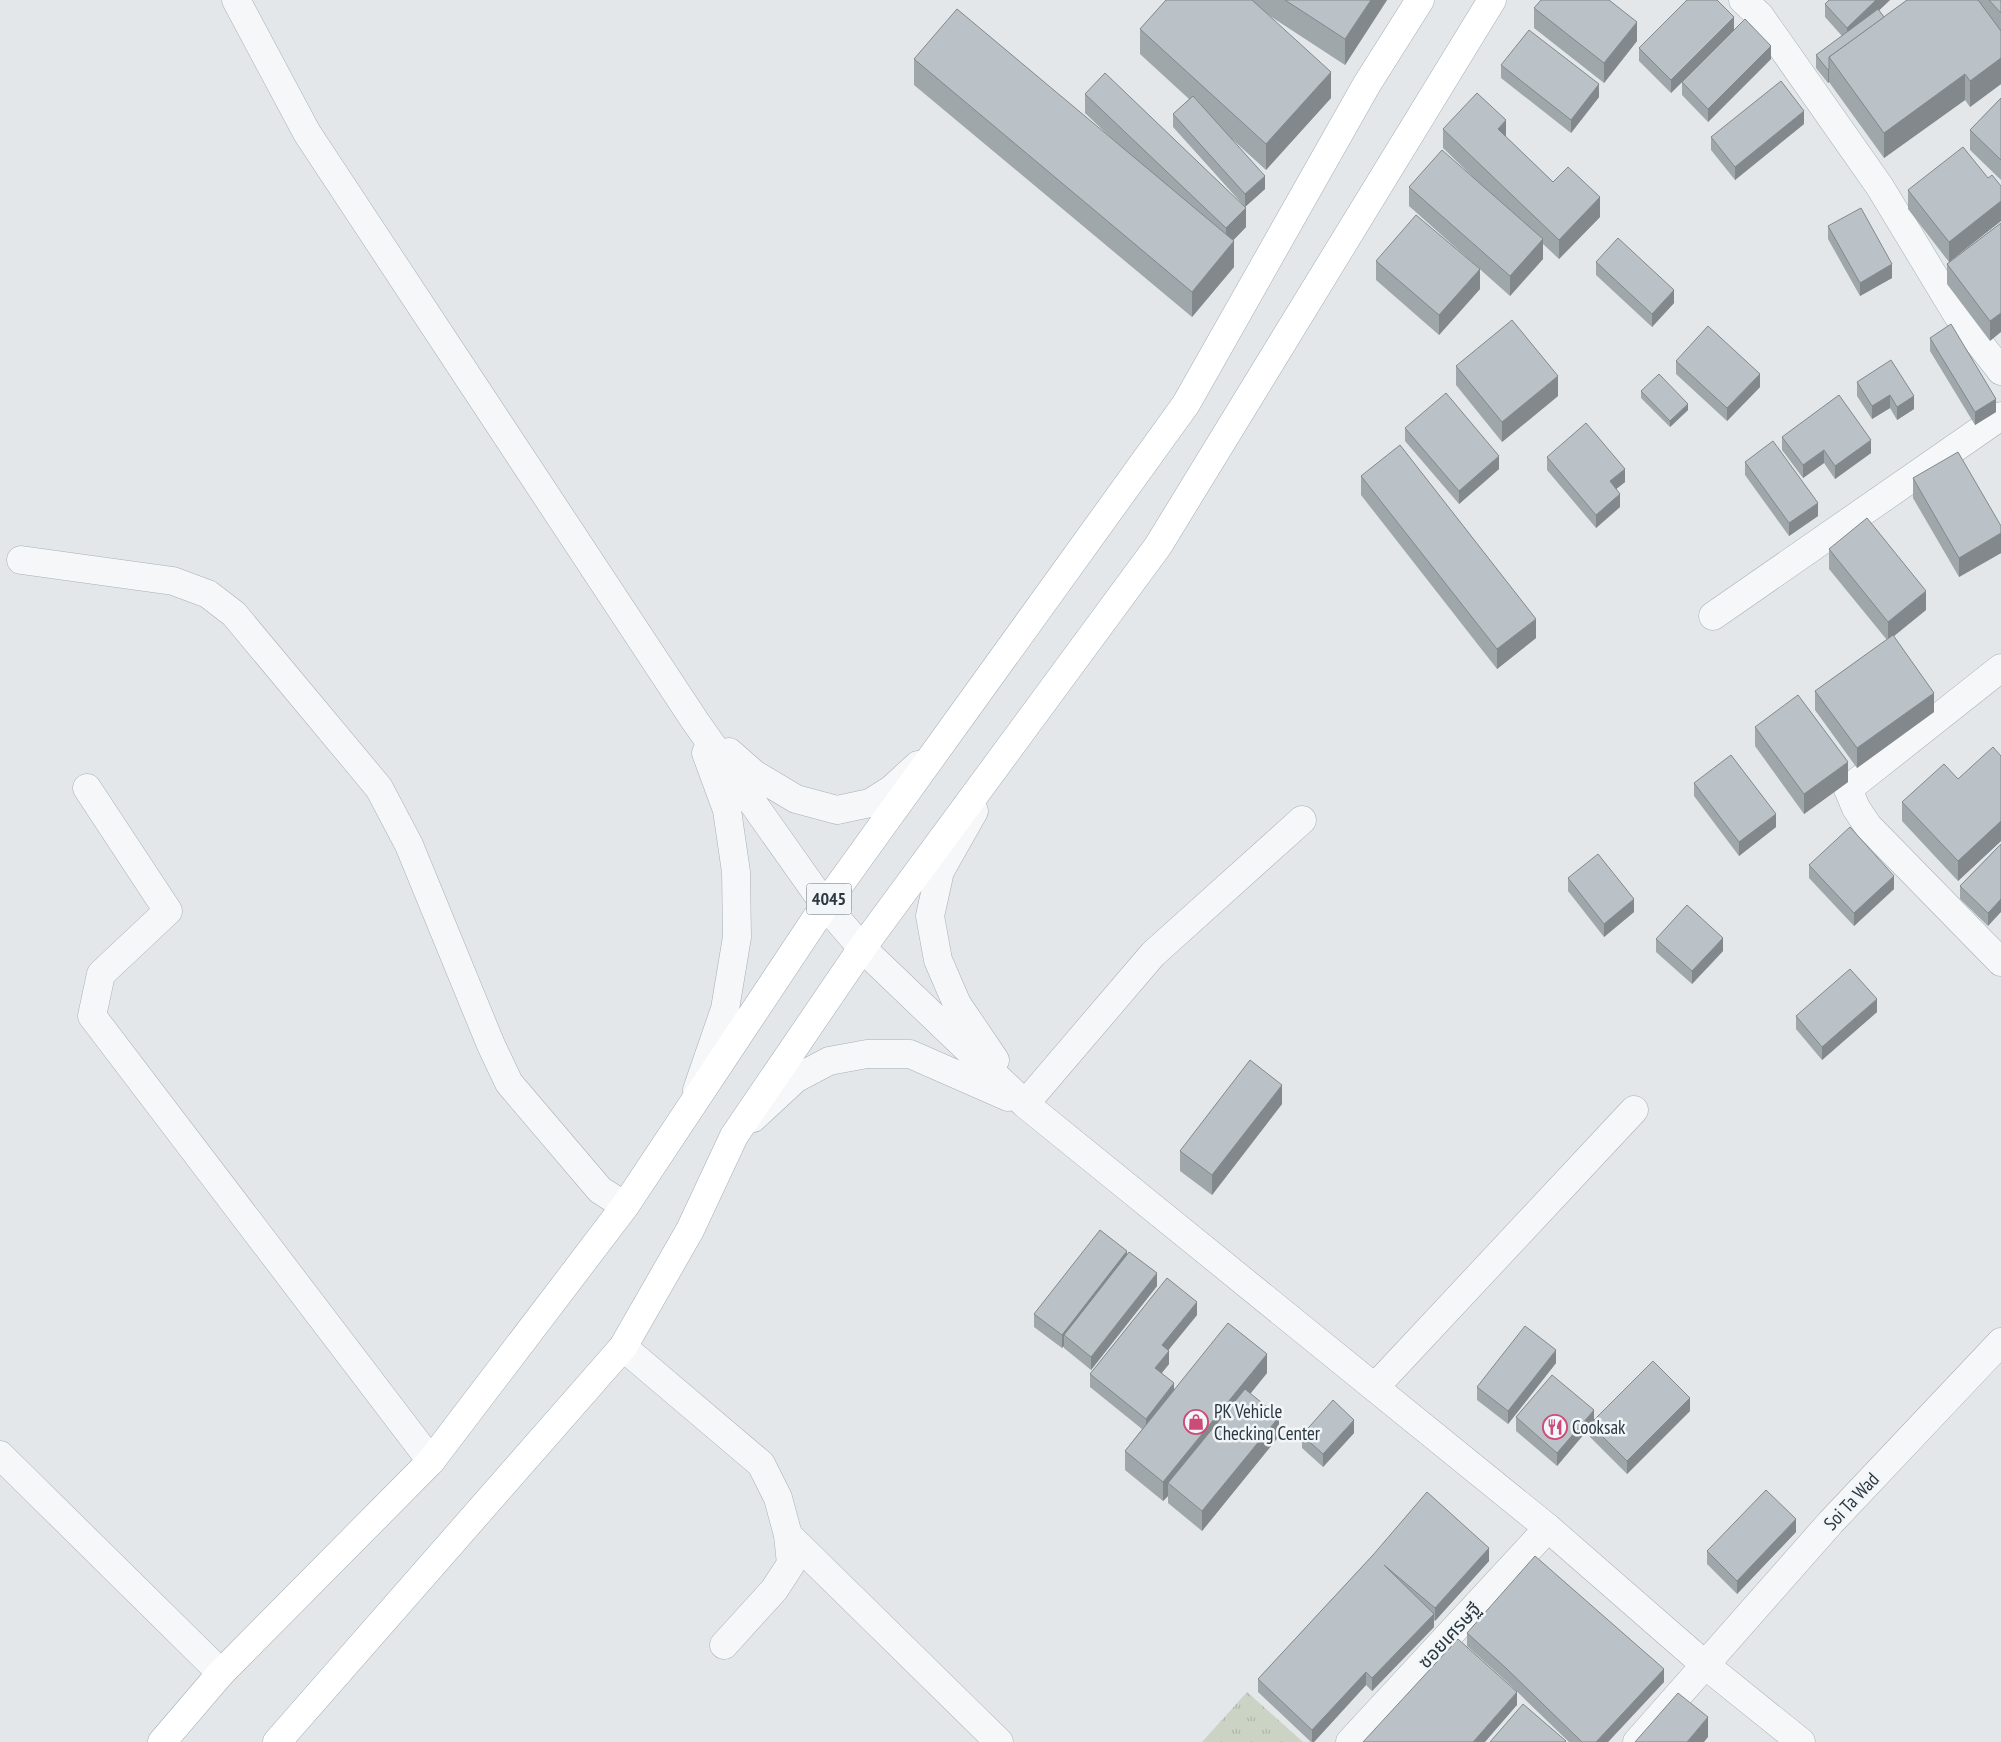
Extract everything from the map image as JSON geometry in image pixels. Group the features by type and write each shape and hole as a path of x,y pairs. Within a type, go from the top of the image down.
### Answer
{"main road":[{"name":"4045","path":"162,1742 221,1673 431,1461 625,1206 825,905 1186,404 1367,84 1420,0"},
{"path":"280,1741 623,1347 690,1230 734,1136 862,948 1158,546 1492,0"}],"street":[{"path":"236,0 307,133 695,721 825,905 862,948 1025,1104 1376,1386 1400,1409 1548,1528 1704,1664 1801,1742"},
{"path":"1743,0 1760,16 1880,187 1958,316 2001,370"},
{"path":"1713,616 2001,416"},
{"path":"21,560 173,581 208,594 234,614 379,788 409,845 491,1046 509,1083 600,1190 625,1206"},
{"path":"2001,668 1848,789 1856,808 1868,826 2001,962"},
{"path":"695,721 754,774 796,799 837,810 870,803 892,789 942,742"},
{"path":"691,1107 725,1008 737,937 736,872 727,810 695,721"},
{"path":"1012,745 940,871 930,916 938,960 958,1004 1025,1104"},
{"path":"87,788 168,911 101,974 92,1016 431,1461"},
{"path":"1025,1104 1152,954 1302,820"},
{"path":"734,1136 795,1079 829,1061 866,1054 910,1054 1025,1104"},
{"path":"1376,1386 1634,1110"},
{"name":"Soi Ta Wad","path":"1637,1742 1831,1522 2001,1342"},
{"path":"623,1347 761,1464 778,1498 788,1535 791,1564 774,1590 724,1645"},
{"path":"0,1455 221,1673"},
{"name":"ซอยเศรษฐี","path":"1350,1742 1548,1528"},
{"path":"788,1535 999,1742"}],"green space":[{"path":"1247,1692 1303,1742 1202,1742"}],"building":[{"path":"1166,0 1252,0 1331,72 1266,144 1140,29"},
{"path":"1285,0 1371,0 1345,39"},
{"path":"1541,0 1609,0 1637,22 1604,63 1534,8"},
{"path":"1687,0 1717,0 1734,17 1671,80 1639,48"},
{"path":"1829,0 1876,0 1847,28 1825,4"},
{"path":"1907,0 1978,0 2001,31 2001,58 1970,81 1965,74 1884,133 1829,57"},
{"path":"1989,0 2001,0 2001,13"},
{"path":"957,9 1234,241 1192,292 914,59"},
{"path":"1878,9 1884,17 1829,57 1828,70 1816,55"},
{"path":"1745,19 1771,46 1708,109 1682,82"},
{"path":"1529,30 1599,84 1571,120 1501,65"},
{"path":"1105,73 1246,208 1226,228 1085,94"},
{"path":"1781,81 1804,111 1735,167 1711,137"},
{"path":"1477,93 1506,120 1498,129 1553,182 1568,167 1600,197 1559,240 1443,129"},
{"path":"1193,96 1265,176 1245,194 1173,114"},
{"path":"2001,98 2001,160 1970,130"},
{"path":"1963,147 1988,178 1992,175 2001,186 2001,201 1949,242 1908,190"},
{"path":"1442,150 1543,239 1510,276 1409,187"},
{"path":"1861,208 1892,264 1860,283 1828,226"},
{"path":"1416,215 1480,269 1439,315 1376,261"},
{"path":"2001,223 2001,313 1990,321 1947,264"},
{"path":"1618,238 1674,290 1652,314 1596,262"},
{"path":"1512,320 1558,376 1502,422 1456,366"},
{"path":"1951,324 1996,399 1975,412 1930,338"},
{"path":"1708,326 1760,374 1727,408 1676,361"},
{"path":"1891,360 1914,396 1897,407 1890,395 1872,406 1857,382"},
{"path":"1659,374 1688,404 1670,421 1641,391"},
{"path":"1446,393 1499,456 1459,491 1405,428"},
{"path":"1839,395 1871,440 1835,466 1824,450 1803,465 1782,437"},
{"path":"1586,423 1625,469 1610,481 1620,494 1596,515 1547,457"},
{"path":"1773,441 1818,503 1789,523 1745,462"},
{"path":"1400,445 1536,619 1497,649 1361,476"},
{"path":"1958,452 2001,526 2001,533 1959,558 1913,478"},
{"path":"1867,518 1926,591 1888,622 1829,549"},
{"path":"1893,635 1934,693 1857,748 1815,691"},
{"path":"1798,695 1848,762 1804,794 1755,727"},
{"path":"1993,747 2001,756 2001,821 1958,861 1902,802 1944,764 1958,779"},
{"path":"1731,755 1776,814 1739,842 1694,783"},
{"path":"1850,827 1894,876 1854,913 1809,865"},
{"path":"2001,844 2001,899 1988,913 1960,886"},
{"path":"1598,854 1634,899 1604,924 1568,878"},
{"path":"1687,905 1723,938 1692,971 1656,939"},
{"path":"1850,969 1877,999 1822,1047 1796,1016"},
{"path":"1250,1060 1282,1085 1212,1175 1180,1151"},
{"path":"1100,1230 1127,1251 1062,1335 1034,1314"},
{"path":"1129,1252 1157,1273 1091,1357 1064,1335"},
{"path":"1167,1278 1197,1302 1162,1345 1169,1351 1155,1368 1174,1383 1146,1419 1090,1374"},
{"name":"PK Vehicle Checking Center","path":"1228,1323 1267,1354 1163,1482 1125,1451"},
{"path":"1525,1326 1556,1350 1508,1411 1477,1387"},
{"path":"1653,1361 1690,1398 1627,1461 1590,1424"},
{"name":"Cooksak","path":"1552,1375 1594,1410 1557,1453 1516,1417"},
{"path":"1245,1389 1279,1417 1202,1511 1168,1483"},
{"path":"1333,1400 1354,1420 1323,1454 1302,1435"},
{"path":"1766,1490 1796,1519 1737,1581 1707,1551"},
{"path":"1427,1492 1489,1548 1435,1608 1384,1565 1434,1614 1372,1678 1366,1672 1312,1730 1258,1679 1373,1555"},
{"path":"1535,1556 1664,1669 1596,1742 1582,1742 1467,1633"},
{"path":"1458,1639 1517,1692 1473,1742 1363,1742"},
{"path":"1678,1693 1708,1717 1687,1742 1635,1742"},
{"path":"1523,1704 1566,1741 1490,1742"}],"place":[{"name":"PK Vehicle Checking Center","path":"1196,1422"},
{"name":"Cooksak","path":"1555,1427"}]}
